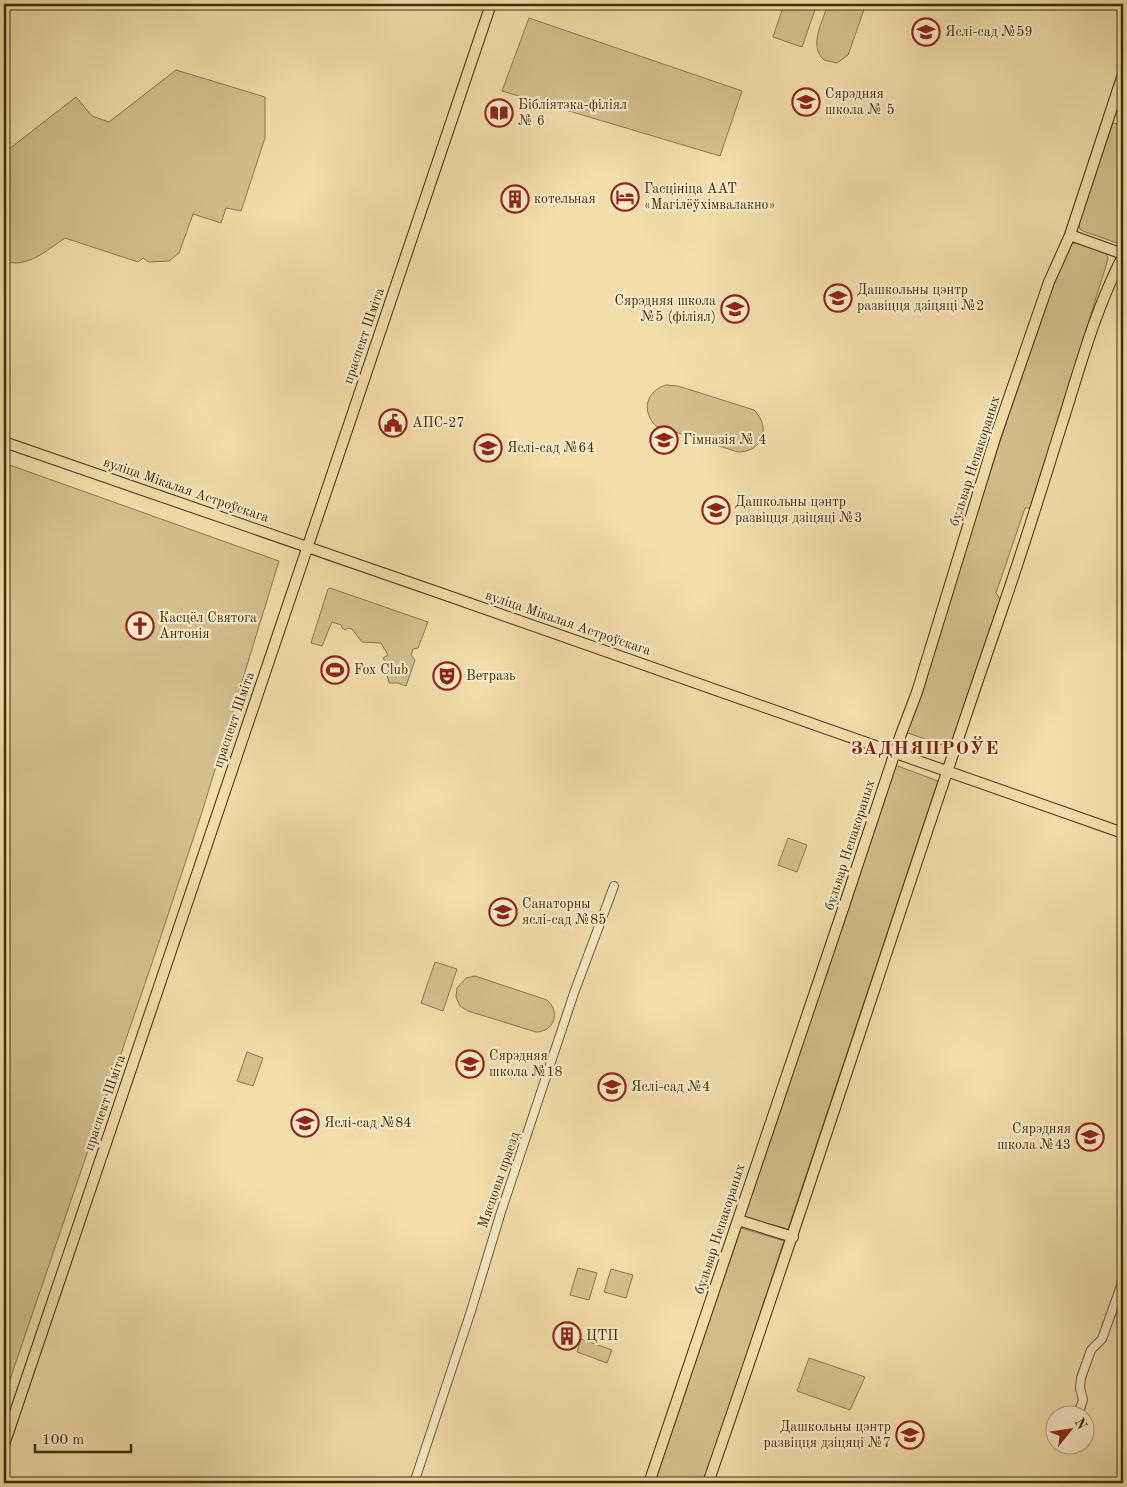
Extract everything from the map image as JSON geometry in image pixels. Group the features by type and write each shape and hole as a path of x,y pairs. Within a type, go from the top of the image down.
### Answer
{"main road":[{"name":"праспект Шміта","path":"4,1444 491,4"},
{"name":"бульвар Непакораных","path":"648,1483 895,752 917,692 995,438 1049,282 1070,235 1123,74"},
{"path":"708,1483 793,1237 881,965 1023,549 1092,328 1109,282 1123,255 1070,235"},
{"name":"вуліца Мікалая Астроўскага","path":"4,442 1123,832"},
{"path":"738,1220 793,1237"}],"street":[{"name":"Мясцовы праезд","path":"414,1483 574,993 614,886"},
{"path":"1082,1404 1083,1400 1080,1388 1081,1378 1091,1350 1102,1339 1123,1280"}],"shaded area":[{"path":"784,4 817,4 802,47 773,37"},
{"path":"828,4 866,4 848,55 837,63 824,60 817,48 818,33"},
{"path":"529,18 742,91 720,156 502,91"},
{"path":"176,70 265,97 265,138 241,211 226,208 221,223 193,214 179,253 169,261 149,262 143,258 138,262 65,238 44,253 29,260 12,263 4,261 4,153 76,97 92,116 109,122"},
{"path":"1123,105 1123,243 1117,243 1083,231 1080,229 1078,221 1112,125 1114,123 1117,124"},
{"path":"1075,243 1106,253 1108,259 1031,508 1025,508 996,593 1001,600 951,748 905,732 1063,250 1070,244"},
{"path":"666,385 678,386 754,410 762,424 762,438 753,448 738,452 656,426 648,414 648,402 654,392"},
{"path":"4,463 279,561 202,812 4,1397"},
{"path":"330,588 428,622 418,648 413,649 411,655 415,660 406,686 398,683 389,683 386,670 388,668 383,658 388,655 381,643 362,642 352,629 348,628 345,630 341,625 332,622 322,646 311,643 328,589"},
{"path":"895,765 938,781 788,1229 744,1217"},
{"path":"788,838 807,845 797,872 778,865"},
{"path":"435,962 457,969 443,1011 421,1003"},
{"path":"475,976 547,1000 554,1010 554,1021 547,1029 536,1032 468,1011 460,1006 456,997 457,988 466,978"},
{"path":"247,1052 263,1058 253,1086 237,1081"},
{"path":"741,1228 784,1241 704,1483 654,1483"},
{"path":"578,1268 597,1273 589,1300 570,1295"},
{"path":"611,1269 633,1275 626,1298 604,1292"},
{"path":"581,1339 612,1350 607,1363 577,1352"},
{"path":"809,1358 865,1377 850,1410 797,1391"}],"place":[{"name":"Яслі-сад №59","path":"926,32"},
{"name":"Сярэдняя школа № 5","path":"806,102"},
{"name":"Бібліятэка-філіял № 6","path":"499,113"},
{"name":"Гасцініца ААТ «Магілёўхімвалакно»","path":"625,197"},
{"name":"котельная","path":"515,199"},
{"name":"Дашкольны цэнтр развіцця дзіцяці №2","path":"838,298"},
{"name":"Сярэдняя школа №5 (філіял)","path":"735,309"},
{"name":"АПС-27","path":"393,423"},
{"name":"Гімназія № 4","path":"664,440"},
{"name":"Яслі-сад №64","path":"488,448"},
{"name":"Дашкольны цэнтр развіцця дзіцяці №3","path":"716,510"},
{"name":"Касцёл Святога Антонія","path":"140,626"},
{"name":"Fox Club","path":"335,670"},
{"name":"Ветразь","path":"447,676"},
{"name":"Санаторны яслі-сад №85","path":"503,912"},
{"name":"Сярэдняя школа №18","path":"470,1064"},
{"name":"Яслі-сад №4","path":"612,1087"},
{"name":"Яслі-сад №84","path":"305,1123"},
{"name":"Сярэдняя школа №43","path":"1090,1137"},
{"name":"ЦТП","path":"567,1336"},
{"name":"Дашкольны цэнтр развіцця дзіцяці №7","path":"910,1435"}],"district":[{"name":"ЗАДНЯПРОЎЕ","path":"925,749"}]}
